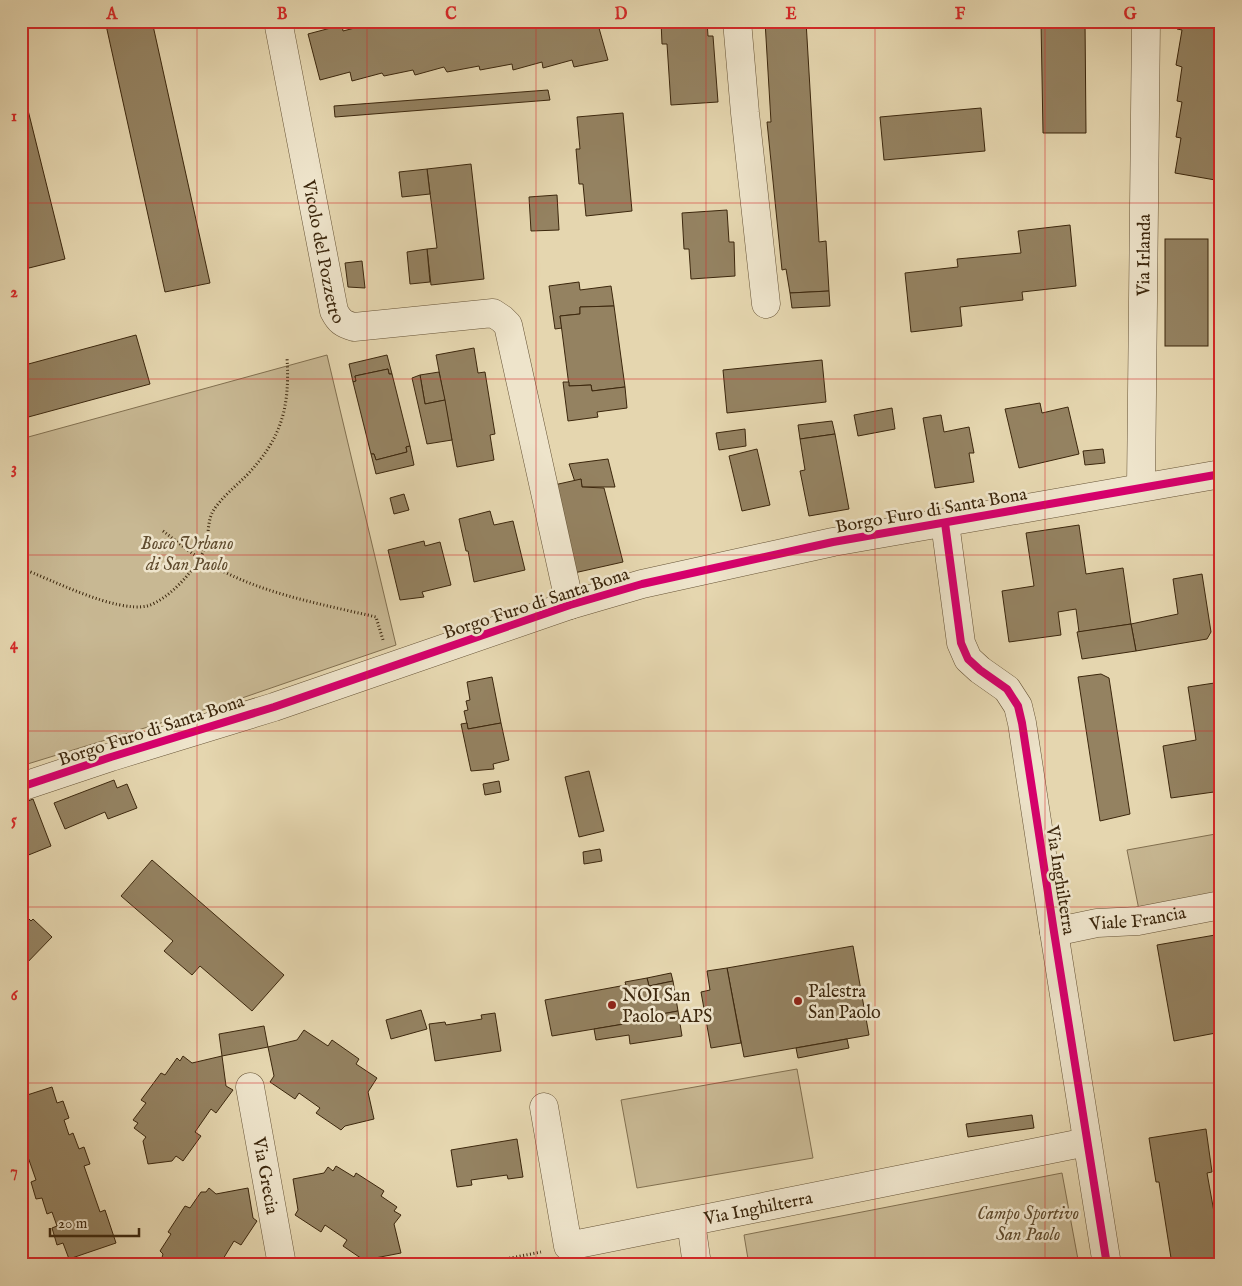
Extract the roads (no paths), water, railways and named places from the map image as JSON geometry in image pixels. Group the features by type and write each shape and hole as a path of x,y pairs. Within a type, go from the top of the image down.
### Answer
{"street":[{"name":"Vicolo del Pozzetto","path":"278,21 334,312 338,319 345,324 354,326 493,313 508,325 570,605"},
{"path":"737,21 766,304"},
{"name":"Via Irlanda","path":"1141,487 1146,21"},
{"name":"Borgo Furo di Santa Bona","path":"21,787 110,757 274,707 570,605 642,584 833,542 1221,474"},
{"name":"Via Inghilterra","path":"945,523 961,643 968,659 1007,690 1018,706 1022,723 1108,1265"},
{"name":"Viale Francia","path":"1054,932 1098,923 1138,921 1221,906"},
{"name":"Via Grecia","path":"250,1087 282,1265"},
{"name":"Via Inghilterra","path":"544,1107 568,1246 1087,1142"},
{"path":"690,1222 697,1265"}],"place":[{"name":"Palestra San Paolo","path":"798,1001"},
{"name":"NOI San Paolo - APS","path":"612,1005"}],"park label":[{"name":"Bosco Urbano di San Paolo","path":"187,553"},
{"name":"Campo Sportivo San Paolo","path":"1028,1223"}]}
